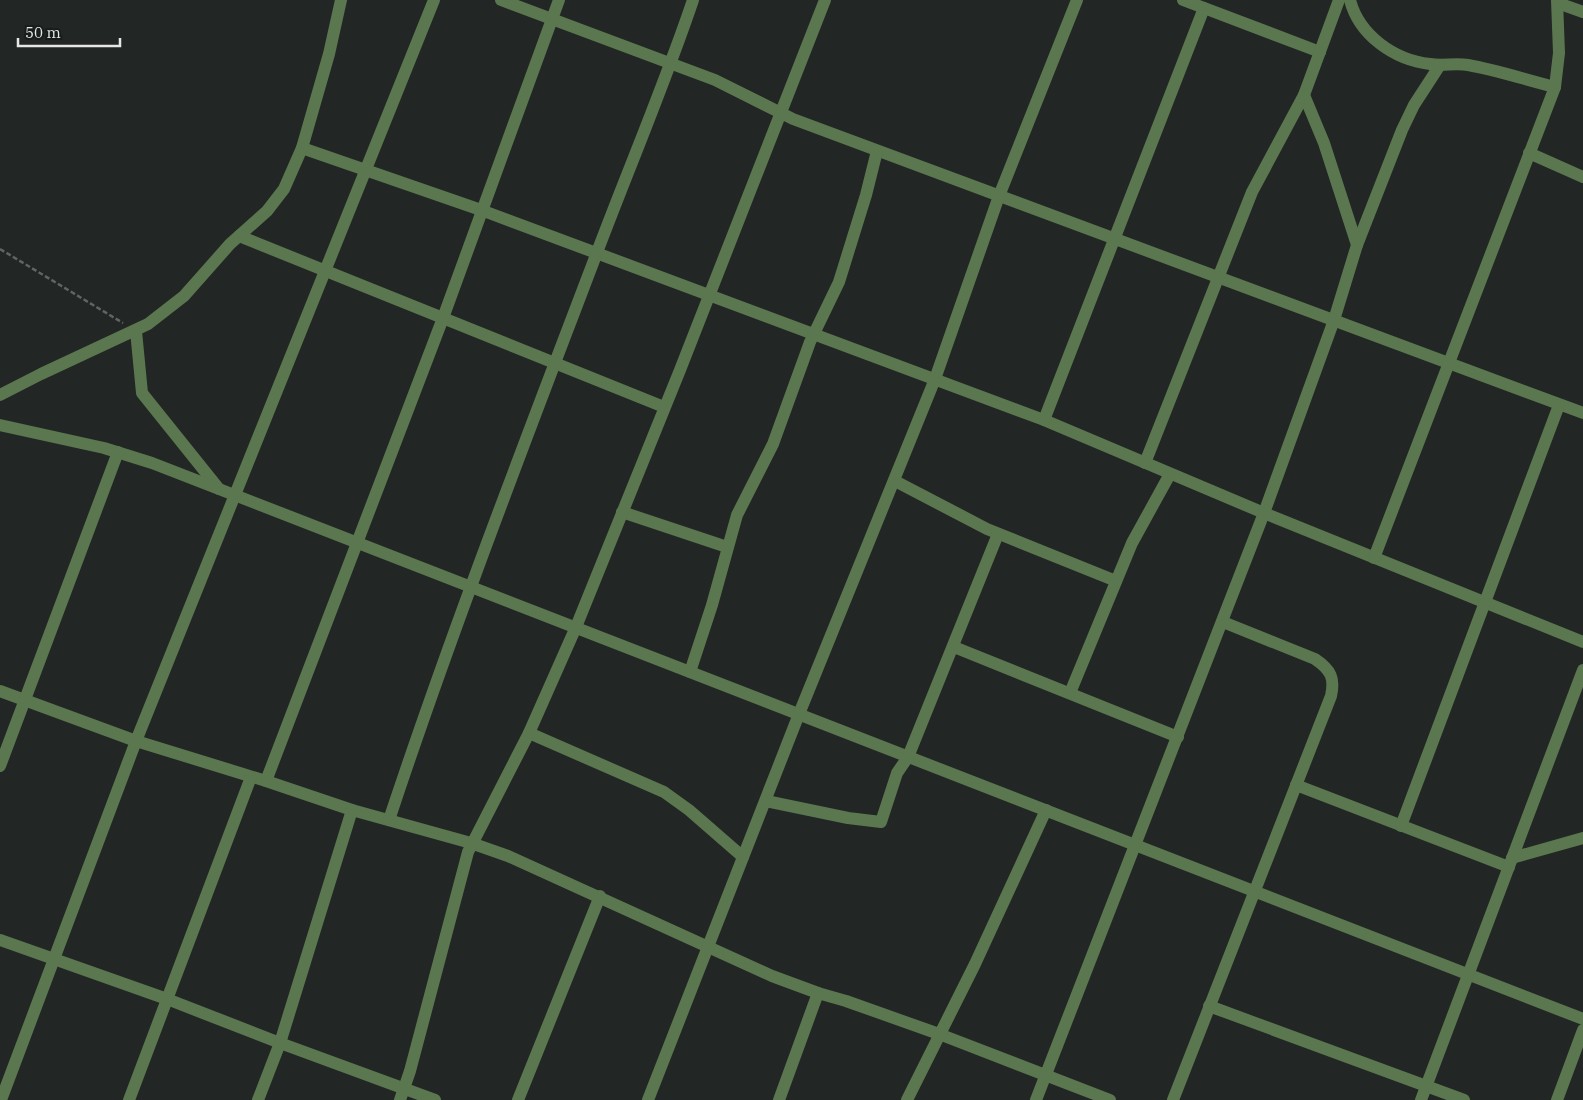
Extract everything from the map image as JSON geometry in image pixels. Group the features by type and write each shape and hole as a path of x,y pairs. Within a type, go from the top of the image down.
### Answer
{"street":[{"path":"0,396 76,357 136,331 154,321 184,296 239,236 276,200 291,176 302,148 329,54 340,0"},
{"path":"1,1100 136,741 367,171 434,0"},
{"path":"501,0 734,88 779,113 877,151 1583,413"},
{"path":"266,781 443,318 559,0"},
{"path":"389,820 470,588 596,254 671,64 693,0"},
{"path":"402,1094 463,867 472,843 529,733 576,627 825,0"},
{"path":"648,1100 707,946 935,379 999,196 1077,0"},
{"path":"1183,0 1320,52"},
{"path":"1144,463 1264,167 1304,95 1339,0"},
{"path":"1350,0 1353,11 1373,39 1416,61 1440,65 1467,65 1555,87"},
{"path":"1374,558 1555,87 1559,52 1558,2 1583,12"},
{"path":"1044,420 1204,8"},
{"path":"1036,1100 1264,513 1334,320 1357,245 1402,130 1414,105 1440,65"},
{"path":"1304,95 1324,143 1357,245"},
{"path":"302,148 482,210 1044,420 1264,513 1583,642"},
{"path":"690,672 712,605 737,515 782,422 814,334 828,307 846,260 877,151"},
{"path":"1529,153 1583,176"},
{"path":"239,236 664,407"},
{"path":"136,331 142,393 219,489"},
{"path":"1401,826 1559,405"},
{"path":"0,426 35,432 118,452 236,495 470,588 576,627 1583,1019"},
{"path":"0,766 118,452"},
{"path":"1070,693 1116,580 1143,520 1170,474"},
{"path":"895,481 998,534 1116,580"},
{"path":"622,512 727,547"},
{"path":"766,801 848,818 880,822 884,818 898,773 908,757 998,534"},
{"path":"1173,1100 1331,696 1334,684 1327,667 1315,659 1223,622"},
{"path":"954,647 1178,737"},
{"path":"1421,1100 1583,670"},
{"path":"0,691 136,741 251,776 352,810 472,843 508,856 707,946 818,993 939,1034 1110,1100"},
{"path":"529,733 627,774 664,792 689,810 743,857"},
{"path":"129,1100 251,776"},
{"path":"1296,785 1401,826 1510,862 1583,838"},
{"path":"258,1100 280,1043 352,810"},
{"path":"907,1100 975,964 1046,810"},
{"path":"518,1100 600,896"},
{"path":"0,940 167,998 402,1094 435,1100"},
{"path":"779,1100 818,993"},
{"path":"1209,1006 1464,1100"},
{"path":"1557,1100 1583,1030"}],"path":[{"path":"0,249 136,331"}]}
